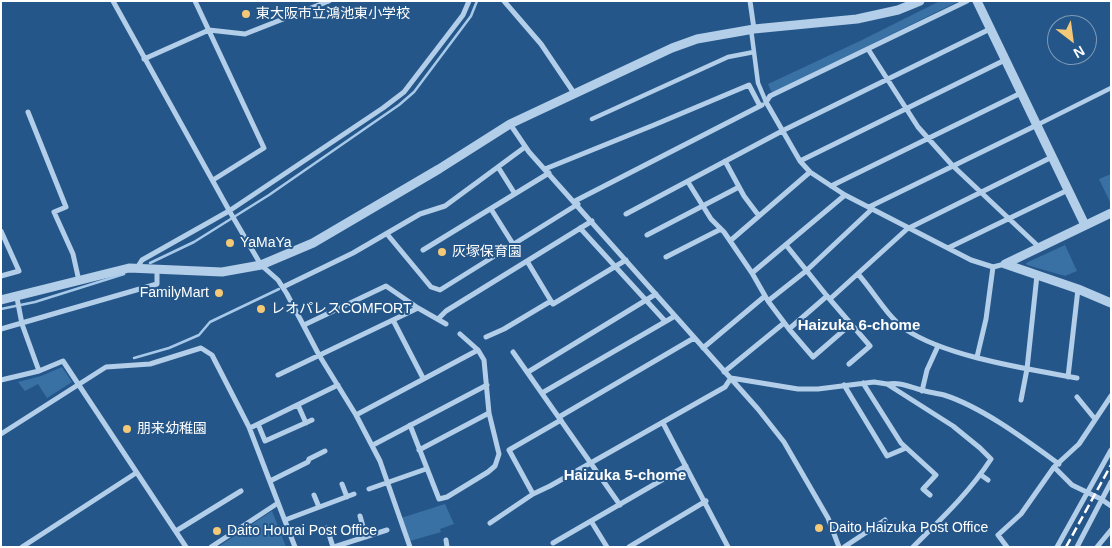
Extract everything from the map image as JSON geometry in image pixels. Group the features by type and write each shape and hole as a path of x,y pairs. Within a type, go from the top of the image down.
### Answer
{"street":[{"path":"113,1 144,60 230,212 261,265 283,287 373,446 410,547"},
{"path":"194,1 264,148 213,180"},
{"path":"144,60 209,30 245,34 329,1"},
{"path":"137,269 142,260 230,212 404,92 464,15 469,1"},
{"path":"504,1 541,44 574,93"},
{"path":"750,1 758,83 766,102 784,130 800,161 810,172 845,195 971,260 993,267 1005,264 1111,213"},
{"path":"1,300 17,299 129,268 222,272 261,265 313,244 510,124 672,48 697,39 753,29 857,19 920,1"},
{"path":"387,234 431,287 440,290 576,203 760,106 770,96 967,1"},
{"path":"977,1 1086,225"},
{"path":"626,214 784,130 990,29"},
{"path":"868,49 918,127 952,166 1039,247"},
{"path":"592,119 728,57 754,52"},
{"path":"800,161 1005,60"},
{"path":"423,250 515,194 547,171 749,84 760,106"},
{"path":"703,348 766,299 806,271 870,208 1111,88"},
{"path":"831,186 1021,93"},
{"path":"28,112 66,207 54,212 73,254 79,281"},
{"path":"510,124 526,147 731,378 784,442 828,518 839,547"},
{"path":"283,287 352,253 420,214 451,202 526,147"},
{"path":"789,329 858,274 907,228 1052,157"},
{"path":"725,161 739,187 759,216"},
{"path":"498,167 515,194"},
{"path":"730,241 810,172"},
{"path":"688,182 711,219 721,229 752,273 766,299 813,357 851,324"},
{"path":"647,235 739,187"},
{"path":"948,248 1068,190"},
{"path":"752,273 845,195"},
{"path":"491,209 513,244"},
{"path":"438,319 446,311 592,221"},
{"path":"580,228 665,321"},
{"path":"666,257 721,229"},
{"path":"1,231 18,271 1,276"},
{"path":"786,245 828,298 870,346 848,364"},
{"path":"527,261 553,304 626,260"},
{"path":"1005,264 1078,288 1111,303"},
{"path":"977,357 986,319 993,267"},
{"path":"1,329 157,284 157,270"},
{"path":"858,274 875,293 891,316 906,329 938,346 1027,369 1077,378"},
{"path":"1021,400 1027,369 1037,275"},
{"path":"304,325 386,286 446,324"},
{"path":"1068,377 1078,288"},
{"path":"528,372 656,294"},
{"path":"17,299 22,324 39,371"},
{"path":"486,337 504,329 552,301"},
{"path":"278,375 418,308"},
{"path":"542,392 675,316"},
{"path":"393,320 423,378"},
{"path":"724,372 784,323"},
{"path":"410,425 439,498 447,497 495,466 498,454 489,414 488,385 484,360 478,350 460,334"},
{"path":"533,494 510,450 694,338"},
{"path":"922,391 927,370 938,346"},
{"path":"1,434 106,367 150,364 201,348 212,355 250,428 296,547"},
{"path":"356,415 478,350"},
{"path":"513,352 620,505"},
{"path":"1,380 39,371 63,361 186,547"},
{"path":"731,378 798,388 818,389 874,382 887,384 897,382 922,391 944,395 983,414 1020,436 1056,465 1072,485 1111,506"},
{"path":"490,522 533,494 725,387 731,378"},
{"path":"863,383 901,443 936,475 923,488 930,495"},
{"path":"887,384 953,426 991,459 981,475 960,500 913,547"},
{"path":"250,428 338,385"},
{"path":"373,446 488,385"},
{"path":"844,385 887,456 906,448"},
{"path":"1007,547 998,535 1021,514 1056,465 1079,444 1111,396"},
{"path":"1077,397 1095,419"},
{"path":"258,424 265,441 309,421 298,405"},
{"path":"419,450 489,414"},
{"path":"663,423 706,501 728,547"},
{"path":"1057,547 1111,450"},
{"path":"270,481 308,462 309,459 325,451"},
{"path":"553,543 686,466"},
{"path":"369,489 426,469"},
{"path":"22,547 136,473"},
{"path":"981,475 988,480"},
{"path":"1078,547 1111,482"},
{"path":"342,484 347,497"},
{"path":"176,531 241,491"},
{"path":"285,520 354,494"},
{"path":"314,495 319,507"},
{"path":"629,547 706,501"},
{"path":"211,547 278,503"},
{"path":"360,516 366,537"},
{"path":"844,547 885,520"},
{"path":"591,521 607,547"},
{"path":"327,528 334,547 387,530"},
{"path":"1098,547 1111,530"},
{"path":"446,540 447,547"}],"shaded area":[{"path":"940,1 959,1 772,93 768,84"},
{"path":"1111,174 1111,204 1099,179"},
{"path":"1065,245 1077,271 1065,276 1027,265 1026,263"},
{"path":"62,367 72,382 47,398 38,384 25,391 18,382 41,376"},
{"path":"445,504 454,524 440,529 441,532 410,541 401,518"},
{"path":"272,511 286,547 218,547"}],"waterway":[{"path":"150,263 194,242 269,195 399,105 414,92 471,16 477,1"},
{"path":"1,309 35,302 124,274"},
{"path":"134,358 169,348 199,335 210,322 279,289"}],"railway":[{"path":"1066,547 1111,465"}],"place":[{"name":"東大阪市立鴻池東小学校","path":"246,14"},
{"name":"YaMaYa","path":"230,243"},
{"name":"灰塚保育園","path":"442,252"},
{"name":"FamilyMart","path":"219,293"},
{"name":"レオパレスCOMFORT","path":"261,309"},
{"name":"朋来幼稚園","path":"127,429"},
{"name":"Daito Haizuka Post Office","path":"819,528"},
{"name":"Daito Hourai Post Office","path":"217,531"}],"district":[{"name":"Haizuka 6-chome","path":"859,326"},
{"name":"Haizuka 5-chome","path":"625,476"}]}
